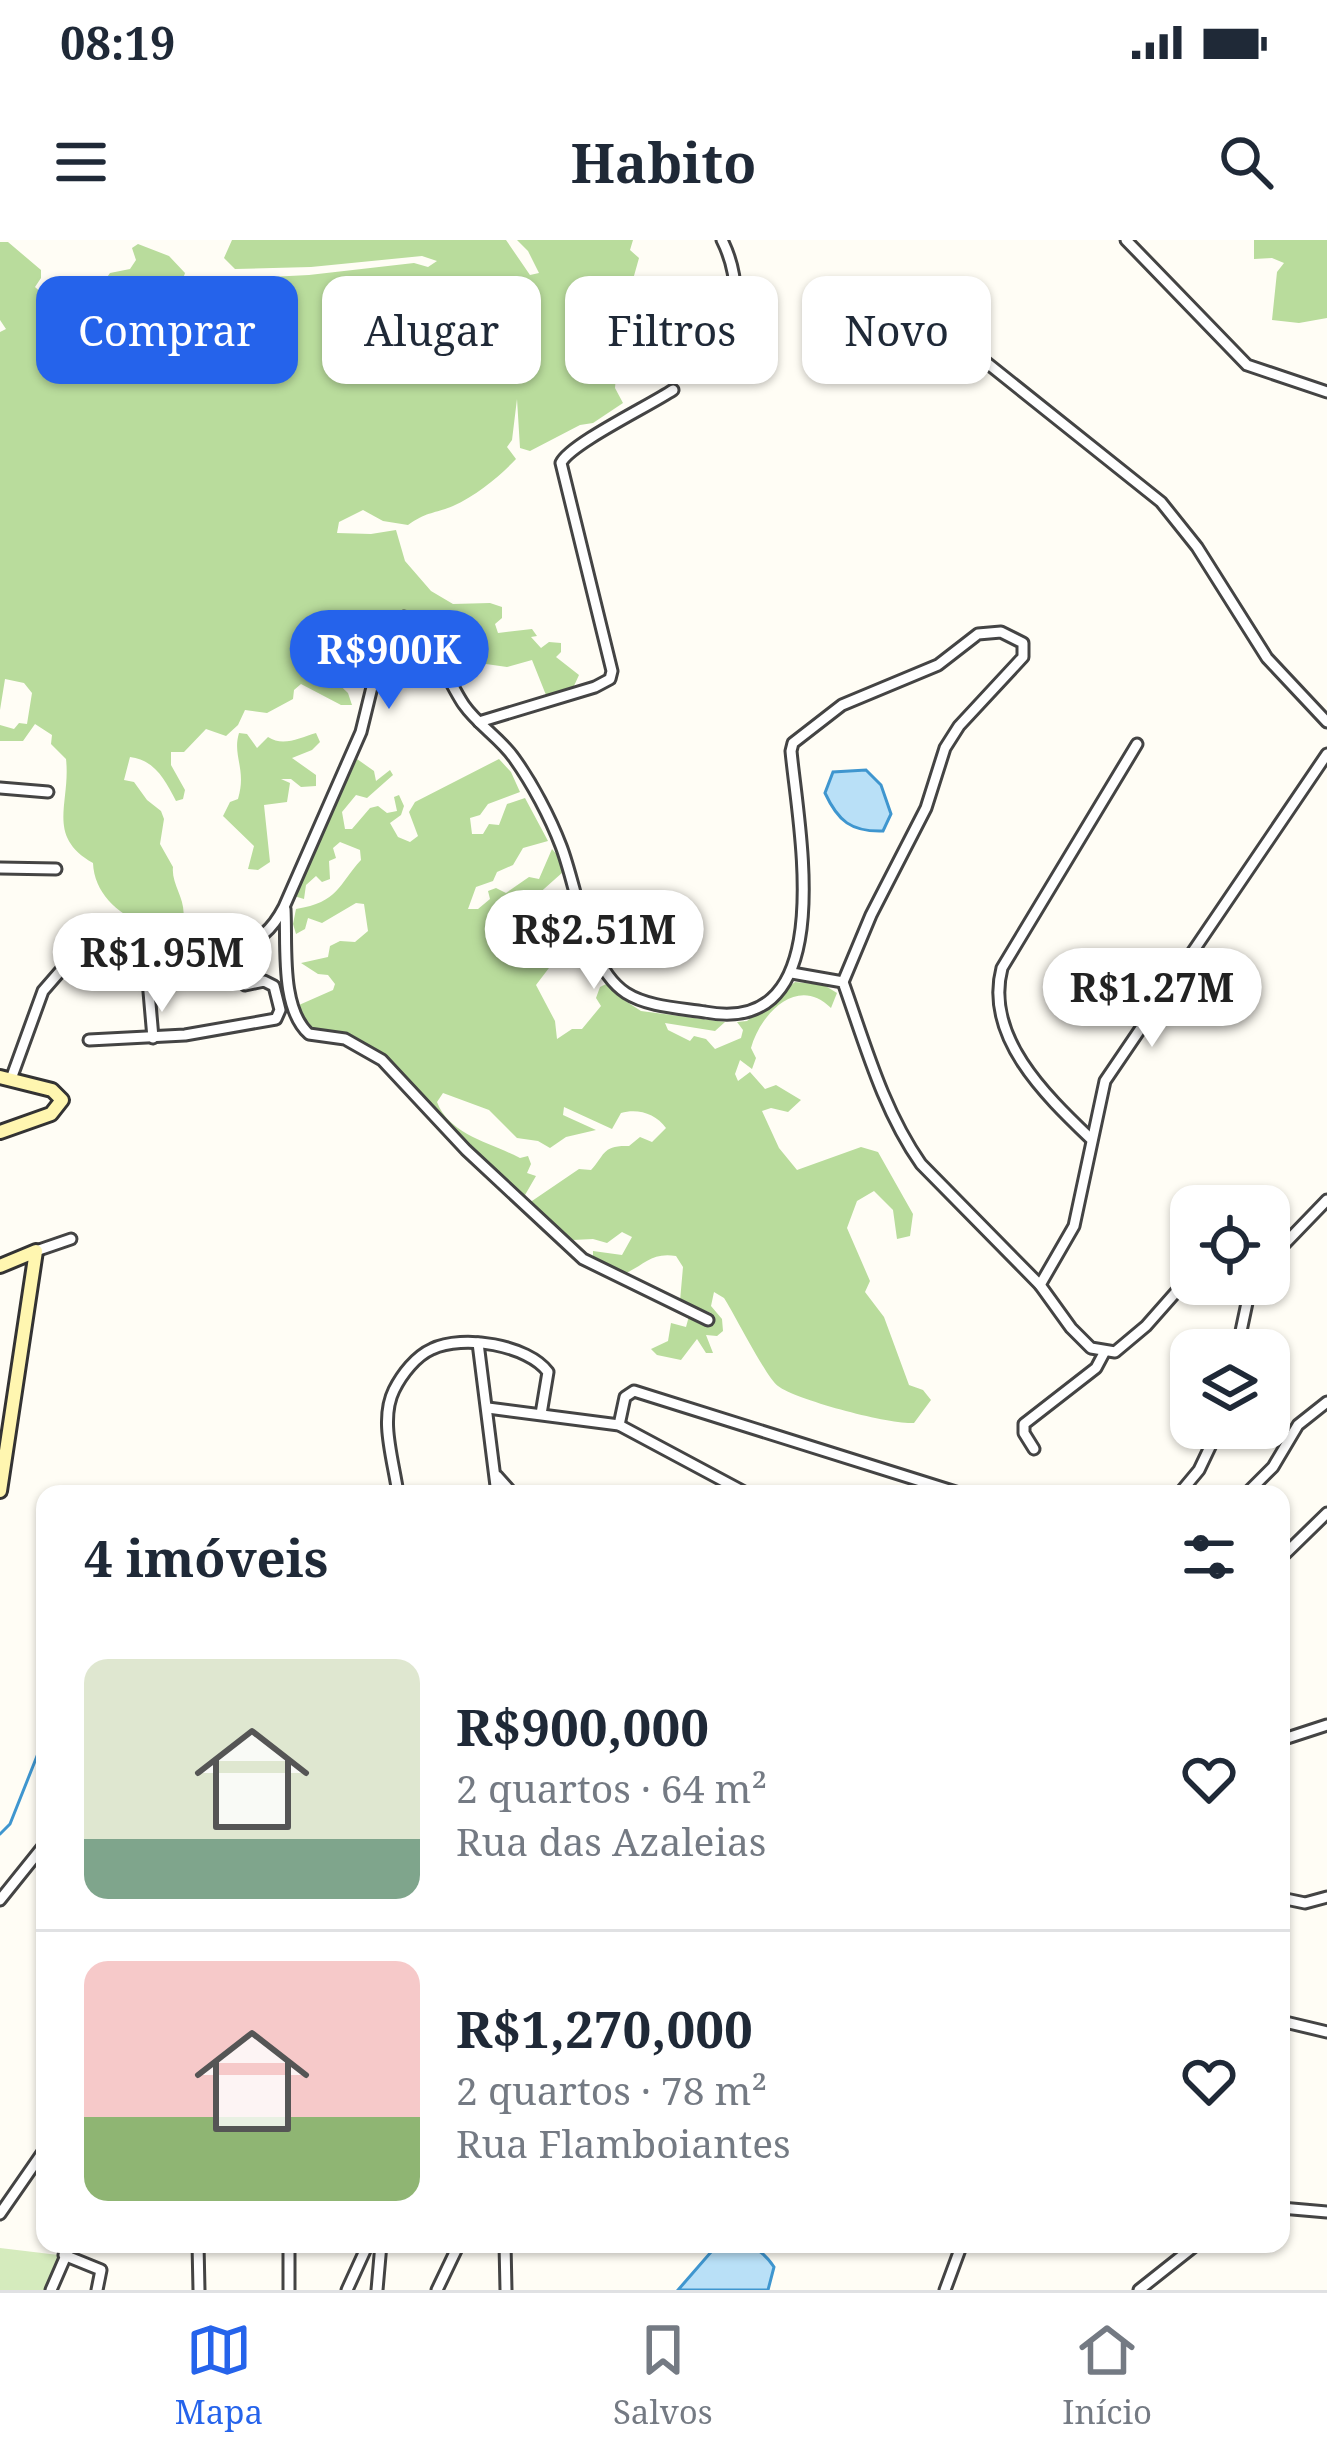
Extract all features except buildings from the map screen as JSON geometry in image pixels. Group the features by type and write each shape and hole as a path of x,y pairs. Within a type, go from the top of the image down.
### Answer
{"street":[{"path":"722,240 735,276"},
{"path":"1126,240 1246,365 1327,392"},
{"path":"991,366 1161,502 1197,547 1268,658 1327,722"},
{"path":"479,722 610,679 612,671 561,463 571,448 673,390"},
{"path":"0,1132 62,1106 59,1094 52,1090 5,1078 43,991 63,968 250,944 270,931 361,732 391,623 398,618 411,619 453,681 462,703 513,757 559,840 582,923 621,990 640,1000 728,1017 745,1015 764,1002 792,973 804,893 790,752 794,742 842,705 938,665 978,634 1001,632 1016,637 1025,650 1023,657 959,726 946,748 926,808 843,982 874,1072 905,1142 1040,1286 1091,1348 1114,1352 1170,1299"},
{"path":"1090,1138 1021,1064 1006,1029 998,983 1013,950 1137,744"},
{"path":"1040,1286 1074,1226 1105,1081 1327,754"},
{"path":"0,788 48,792"},
{"path":"0,868 56,869"},
{"path":"284,907 289,985 302,1028 309,1034 364,1047 382,1060 466,1150 583,1258 707,1320"},
{"path":"146,957 153,1038"},
{"path":"792,973 843,982"},
{"path":"89,981 148,978"},
{"path":"89,1040 153,1038 276,1019 280,1010 274,986 264,981 245,985"},
{"path":"1290,1238 1327,1200"},
{"path":"0,1267 71,1239"},
{"path":"0,1491 36,1251"},
{"path":"478,1343 496,1485"},
{"path":"397,1485 388,1423 394,1390 414,1361 433,1348 478,1343 513,1351 543,1365 548,1381 541,1414"},
{"path":"1034,1449 1024,1424 1096,1368 1104,1353"},
{"path":"619,1425 625,1397 634,1390 934,1485"},
{"path":"1255,1485 1274,1467 1298,1425 1327,1402"},
{"path":"488,1408 619,1425 731,1485"},
{"path":"1186,1485 1209,1449"},
{"path":"494,1472 505,1485"},
{"path":"1290,1549 1327,1513"},
{"path":"1290,1737 1327,1725"},
{"path":"0,1900 36,1855"},
{"path":"1290,1900 1305,1903 1327,1897"},
{"path":"1290,2023 1327,2032"},
{"path":"0,2213 36,2162"},
{"path":"1290,2209 1327,2212"},
{"path":"198,2253 199,2290"},
{"path":"289,2253 289,2290"},
{"path":"347,2290 364,2253"},
{"path":"376,2290 380,2253"},
{"path":"437,2290 455,2253"},
{"path":"505,2253 506,2290"},
{"path":"945,2290 959,2253"},
{"path":"1139,2290 1186,2253"},
{"path":"50,2290 64,2255 101,2270 97,2290"}],"green space":[{"path":"232,240 506,240 530,275 539,273 517,240 633,240 630,250 639,258 634,276 565,276 565,384 615,384 623,403 593,423 530,451 520,448 517,399 507,447 516,459 479,491 408,525 383,521 363,510 339,522 337,533 396,530 405,561 431,591 453,604 502,607 502,618 495,624 498,633 532,629 537,636 531,637 541,648 549,642 561,643 556,657 579,675 573,688 546,695 532,660 507,667 472,662 473,655 464,647 451,654 439,653 412,616 403,612 378,631 359,685 330,652 326,656 328,674 348,693 352,705 341,705 301,684 293,699 267,713 245,710 226,736 206,729 184,752 171,752 171,765 185,790 183,799 176,801 153,767 130,757 124,780 134,782 161,811 160,844 173,867 183,905 183,920 163,929 116,908 102,892 93,863 69,842 63,817 66,759 51,744 52,735 35,724 23,741 0,741 0,725 14,729 19,723 27,724 32,693 24,683 5,679 0,710 0,332 6,329 0,320 0,242 8,242 41,270 35,287 36,384 298,384 298,276 289,276 414,263 428,267 437,261 422,256 235,269 224,258"},
{"path":"1254,240 1327,240 1327,318 1299,323 1272,320 1277,272 1284,263 1254,259"},
{"path":"138,244 169,256 184,276 108,276 130,269 136,260 132,248"},
{"path":"239,733 247,734 257,748 268,737 285,741 316,733 320,742 292,758 316,775 316,786 301,787 291,779 281,779 290,783 287,802 264,805 270,862 258,870 248,869 254,846 223,816 230,802 238,799"},
{"path":"357,759 374,771 376,781 390,770 393,775 367,798 356,795 342,812 345,829 352,829 370,808 397,811 394,797 399,795 404,806 390,823 398,837 410,842 418,836 409,812 415,802 499,759 511,772 520,792 488,804 480,815 470,818 472,834 483,834 489,824 499,825 507,804 525,798 548,841 523,848 513,865 476,887 468,909 478,909 490,899 488,891 496,888 506,893 529,877 539,879 552,849 559,857 563,872 499,929 507,940 514,938 528,946 568,920 575,923 579,933 559,964 552,964 536,985 555,1021 557,1039 572,1029 582,1029 601,1006 596,998 600,987 608,983 641,1011 725,1022 715,1031 665,1023 668,1030 690,1041 694,1036 706,1039 715,1049 741,1038 743,1030 737,1022 747,1021 795,982 824,985 837,993 831,1008 805,995 782,1003 756,1035 752,1069 740,1060 735,1074 738,1081 750,1072 765,1089 776,1085 801,1100 788,1112 762,1111 779,1148 797,1170 861,1147 878,1152 913,1214 910,1236 897,1239 893,1210 874,1191 857,1201 847,1228 870,1281 865,1292 884,1317 909,1385 923,1390 931,1400 914,1423 844,1410 778,1386 724,1298 714,1292 711,1306 722,1319 723,1331 706,1335 713,1353 706,1353 697,1339 681,1360 657,1355 651,1349 668,1341 671,1323 686,1327 689,1316 703,1322 713,1319 711,1313 680,1301 683,1267 676,1256 654,1258 624,1274 593,1257 593,1251 622,1255 632,1237 622,1232 607,1243 573,1240 529,1203 579,1169 591,1170 609,1149 629,1146 640,1137 652,1142 666,1128 657,1119 640,1112 621,1113 612,1129 564,1107 563,1115 596,1130 566,1137 550,1148 517,1138 489,1110 443,1093 437,1102 451,1123 520,1158 528,1156 527,1173 536,1176 525,1195 513,1189 374,1049 347,1036 308,1027 299,1005 333,990 335,984 328,975 301,963 328,957 330,946 355,942 368,931 364,904 356,903 322,923 308,918 305,929 296,934 293,924 296,909 329,897 361,860 360,850 340,842 333,848 336,858 329,861 330,879 322,882 316,876 306,885 304,899 294,896"},
{"path":"0,2248 67,2256 52,2290 0,2290"}],"water":[{"path":"866,770 881,785 891,814 883,831 847,823 825,793 833,772"},
{"path":"710,2253 762,2253 774,2267 768,2290 678,2290"}],"waterway":[{"path":"0,1834 10,1824 36,1759"}]}
